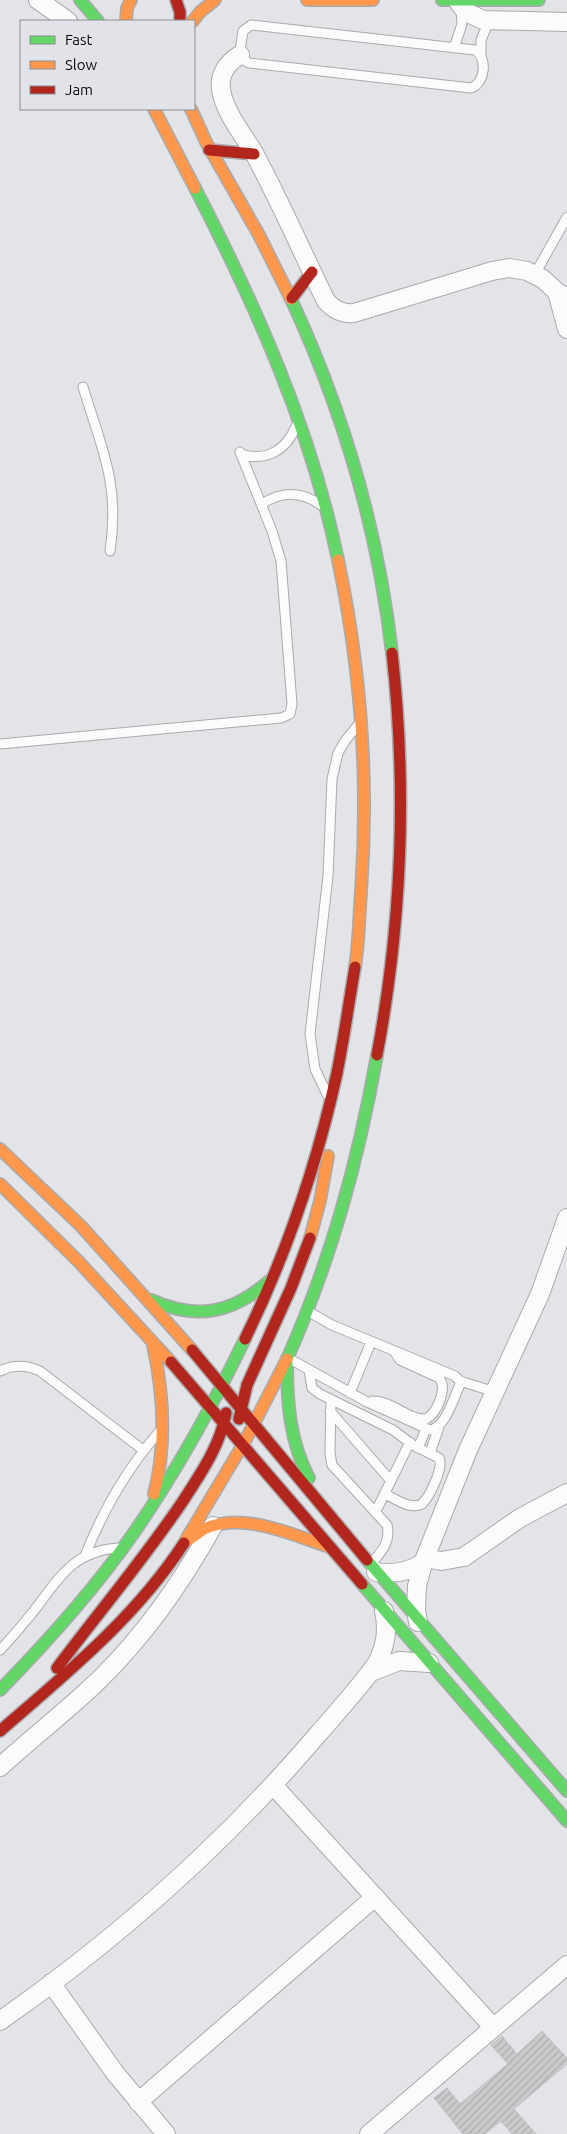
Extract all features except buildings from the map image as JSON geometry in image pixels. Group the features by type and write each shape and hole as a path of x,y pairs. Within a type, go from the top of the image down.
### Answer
{"street":[{"path":"38,0 67,20"},
{"path":"80,0 97,20"},
{"path":"126,20 127,8 132,0"},
{"path":"176,0 180,12 180,20"},
{"path":"194,20 200,12 215,0"},
{"path":"307,0 337,2 373,0"},
{"path":"442,0 459,4 539,0"},
{"path":"459,4 471,16 489,21 567,22"},
{"path":"240,55 224,70 220,85 221,92 330,306 348,313 361,311 500,269 518,269 535,274 562,295 567,329"},
{"path":"0,1731 112,1632 138,1604 184,1542 243,1447 255,1424 307,1312 325,1266 346,1199 365,1121 392,965 402,836 401,720 385,594 366,508 340,416 292,298 254,226 209,150 191,110"},
{"path":"0,1690 58,1629 123,1548 149,1512 224,1386 276,1272 303,1197 331,1100 359,950 364,896 366,815 362,721 348,604 327,510 299,419 252,300 155,112"},
{"path":"209,150 254,154"},
{"path":"292,298 312,272"},
{"path":"243,1447 238,1423 240,1407 307,1249 324,1183 331,1130 331,1100"},
{"path":"0,1148 78,1222 224,1386 418,1622 567,1791"},
{"path":"0,1184 79,1262 152,1340 567,1821"},
{"path":"418,1622 416,1610 417,1586 424,1560 468,1450 540,1294 567,1218"},
{"path":"146,1298 184,1312 214,1312 236,1305 247,1299 263,1287 276,1272"},
{"path":"149,1512 160,1470 164,1426 162,1386 152,1340"},
{"path":"287,1358 289,1416 293,1439 300,1461 316,1488 325,1511"},
{"path":"31,1704 66,1655 142,1560 178,1510 217,1448 225,1425 226,1399 224,1386"},
{"path":"373,1568 396,1574 406,1572 424,1560 441,1562 464,1557 520,1518 566,1494"},
{"path":"184,1542 198,1532 224,1522 246,1523 330,1548"},
{"path":"0,1767 72,1705 126,1651 174,1591 213,1525"},
{"path":"0,2021 106,1940 188,1868 273,1785 378,1663 385,1643 386,1621 384,1611"},
{"path":"371,1672 399,1661 429,1663"},
{"path":"273,1785 493,2028"},
{"path":"138,2102 374,1897"},
{"path":"369,2134 567,1965"},
{"path":"51,1983 93,2044 138,2102 166,2134"}],"lane":[{"path":"454,48 462,24 459,4"},
{"path":"481,54 475,50 251,25 243,31 240,55 249,63 471,88 478,85 481,79 483,62 481,40 489,21"},
{"path":"535,274 567,217"},
{"path":"83,387 105,451 112,484 113,519 110,551"},
{"path":"0,744 281,718 290,714 292,704 283,573 279,550 240,453 263,456 281,449 292,436 299,419"},
{"path":"262,504 277,496 296,494 310,498 327,510"},
{"path":"331,1100 315,1068 310,1034 324,925 334,766 345,741 362,721"},
{"path":"307,1312 332,1325 454,1376 460,1381 495,1392"},
{"path":"350,1393 372,1342"},
{"path":"367,1402 380,1401 422,1419 426,1419 432,1414 443,1390 442,1381 400,1360 394,1350"},
{"path":"287,1358 367,1402 426,1429 430,1430 439,1427"},
{"path":"0,1372 17,1366 40,1371 143,1450"},
{"path":"309,1370 312,1388 393,1430 418,1448 438,1458 441,1465 422,1504 410,1506 384,1494"},
{"path":"430,1453 439,1427 460,1381"},
{"path":"331,1399 330,1453 332,1465 387,1525 388,1540 373,1568"},
{"path":"330,1411 391,1481"},
{"path":"85,1556 110,1501 143,1450 164,1426"},
{"path":"418,1448 426,1429"},
{"path":"376,1511 410,1442"},
{"path":"0,1650 64,1571 85,1556 97,1551 123,1548"}],"traffic: fast":[{"path":"80,0 97,20"},
{"path":"442,0 539,0"},
{"path":"195,188 239,277 279,369 313,463 327,511 338,560"},
{"path":"291,299 327,384 356,472 378,561 392,653"},
{"path":"287,1359 303,1322 330,1248 352,1172 377,1055"},
{"path":"151,1300 183,1310 213,1310 241,1301 269,1281"},
{"path":"0,1690 70,1615 133,1534 193,1439 245,1339"},
{"path":"287,1363 291,1422 298,1451 309,1478"},
{"path":"367,1560 567,1791"},
{"path":"362,1584 567,1821"}],"traffic: slow":[{"path":"126,20 127,8 131,0"},
{"path":"194,20 200,12 215,0"},
{"path":"307,0 373,0"},
{"path":"155,110 195,188"},
{"path":"191,110 206,142 259,235 291,299"},
{"path":"338,560 352,642 361,725 363,767 363,850 355,967"},
{"path":"0,1149 81,1226 192,1350"},
{"path":"310,1238 320,1201 328,1156"},
{"path":"0,1184 79,1262 171,1362"},
{"path":"153,1345 162,1401 161,1457 154,1494"},
{"path":"184,1543 245,1441 287,1359"},
{"path":"188,1540 204,1529 219,1524 235,1523 251,1524 284,1531 330,1547"}],"traffic: jam":[{"path":"176,0 180,12 180,20"},
{"path":"209,150 254,154"},
{"path":"292,298 312,272"},
{"path":"377,1055 392,955 400,854 400,754 392,653"},
{"path":"245,1339 274,1275 310,1175 337,1073 355,967"},
{"path":"239,1419 247,1385 291,1288 310,1238"},
{"path":"192,1350 367,1560"},
{"path":"171,1362 362,1584"},
{"path":"57,1668 137,1565 183,1501 215,1448 226,1413"},
{"path":"0,1731 75,1666 122,1620 165,1570 184,1543"}]}
